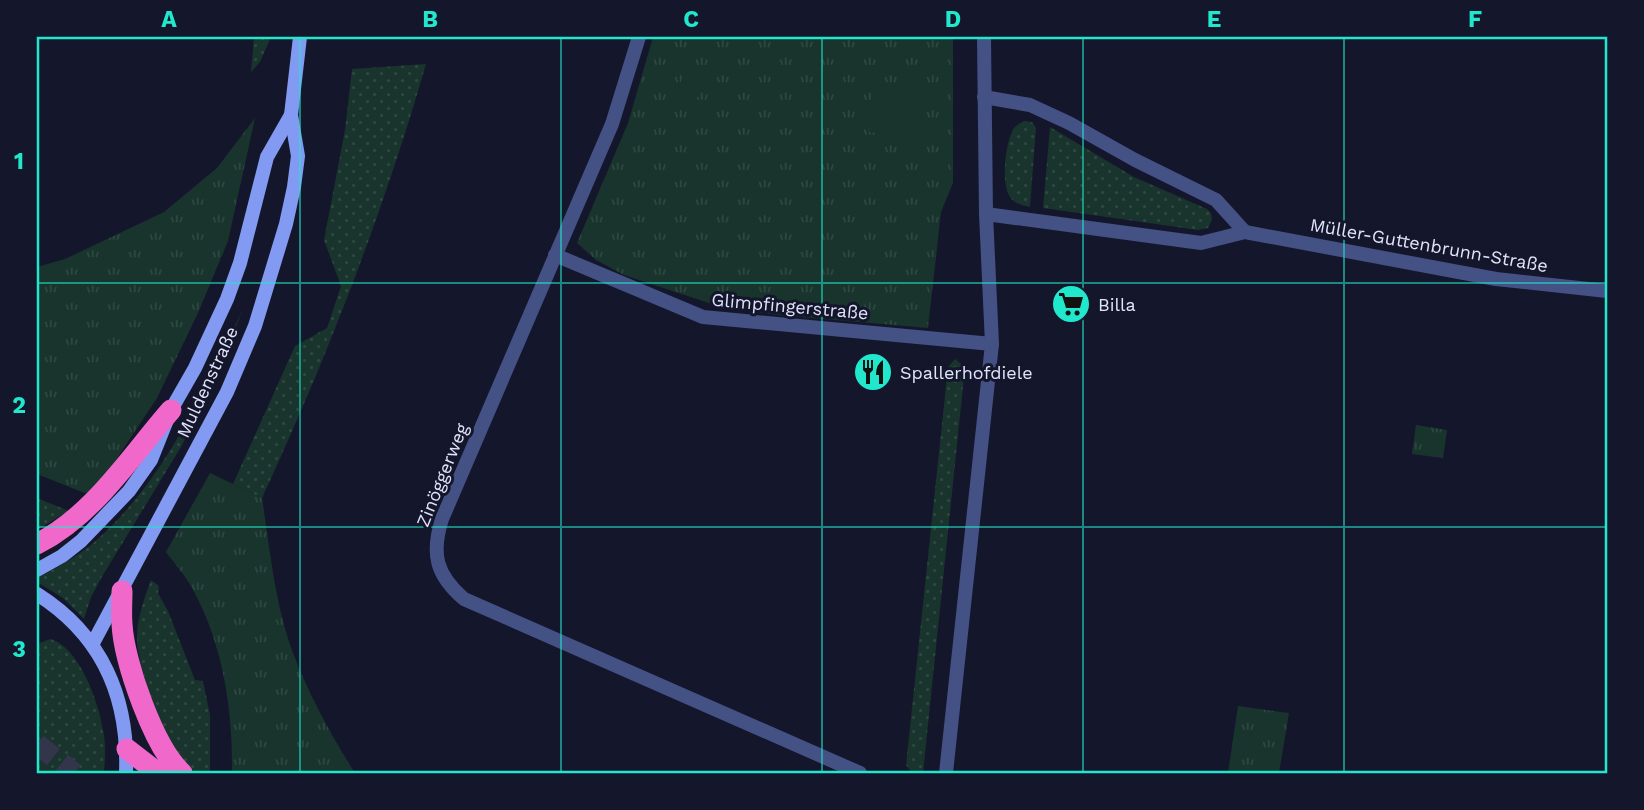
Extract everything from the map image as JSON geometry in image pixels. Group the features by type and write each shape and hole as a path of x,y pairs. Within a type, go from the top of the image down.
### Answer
{"highway":[{"path":"37,544 64,527 114,480 171,410"},
{"path":"122,591 121,626 139,691 164,751 183,773"},
{"path":"127,749 158,773"}],"main road":[{"name":"Muldenstraße","path":"92,645 227,392 255,326 282,236 298,156 290,115 300,37"},
{"name":"Muldenstraße","path":"37,570 62,556 80,541 128,491 151,460 171,410 195,368 227,299 240,263 267,158 290,115"},
{"path":"37,594 66,616 92,645 114,684 125,727 126,773"}],"street":[{"name":"Zinöggerweg","path":"639,37 612,124 442,519 436,537 440,572 450,587 464,599 860,773"},
{"path":"946,773 992,344 986,214 984,37"},
{"path":"984,97 1030,105 1069,123 1135,160 1216,200 1245,232"},
{"name":"Müller-Guttenbrunn-Straße","path":"986,214 1201,243 1245,232 1496,279 1607,291"},
{"name":"Glimpfingerstraße","path":"555,255 703,317 992,344"}],"green space":[{"path":"254,37 271,37 260,62 251,72"},
{"path":"653,37 953,37 953,183 941,212 928,328 778,315 721,307 624,275 596,260 577,243 628,123"},
{"path":"426,64 391,175 352,284 309,392 262,498 233,484 295,346 327,328 341,286 324,240 345,130 352,69"},
{"path":"687,66 706,73 694,106 674,99"},
{"path":"874,85 923,90 918,138 869,132"},
{"path":"255,118 228,241 198,313 157,398 112,466 87,494 37,474 37,267 65,259 164,212 217,168"},
{"path":"1024,121 1032,122 1036,128 1030,207 1016,203 1010,197 1005,175 1010,138 1014,128"},
{"path":"1050,127 1134,177 1207,209 1212,220 1208,228 1198,230 1043,208"},
{"path":"243,309 212,387 181,447 103,575 91,597 84,619 63,598 37,582 37,578 92,544 118,520 140,493 180,435"},
{"path":"955,359 965,367 923,773 912,773 906,765 948,367"},
{"path":"1416,425 1447,430 1443,458 1412,454"},
{"path":"210,473 262,498 277,596 293,653 321,714 355,773 232,773 231,726 219,654 203,609 183,574 166,552"},
{"path":"37,498 69,511 37,530"},
{"path":"151,580 159,586 158,593 168,611 195,680 203,681 210,715 210,773 193,773 176,752 163,729 148,689 140,660 137,631 143,601"},
{"path":"50,639 70,652 92,691 104,735 104,773 37,772 37,644"},
{"path":"1238,706 1289,713 1279,773 1228,773"}],"tunnel":[{"path":"37,744 74,773"}],"place":[{"name":"Billa","path":"1071,304"},
{"name":"Spallerhofdiele","path":"873,372"}]}
